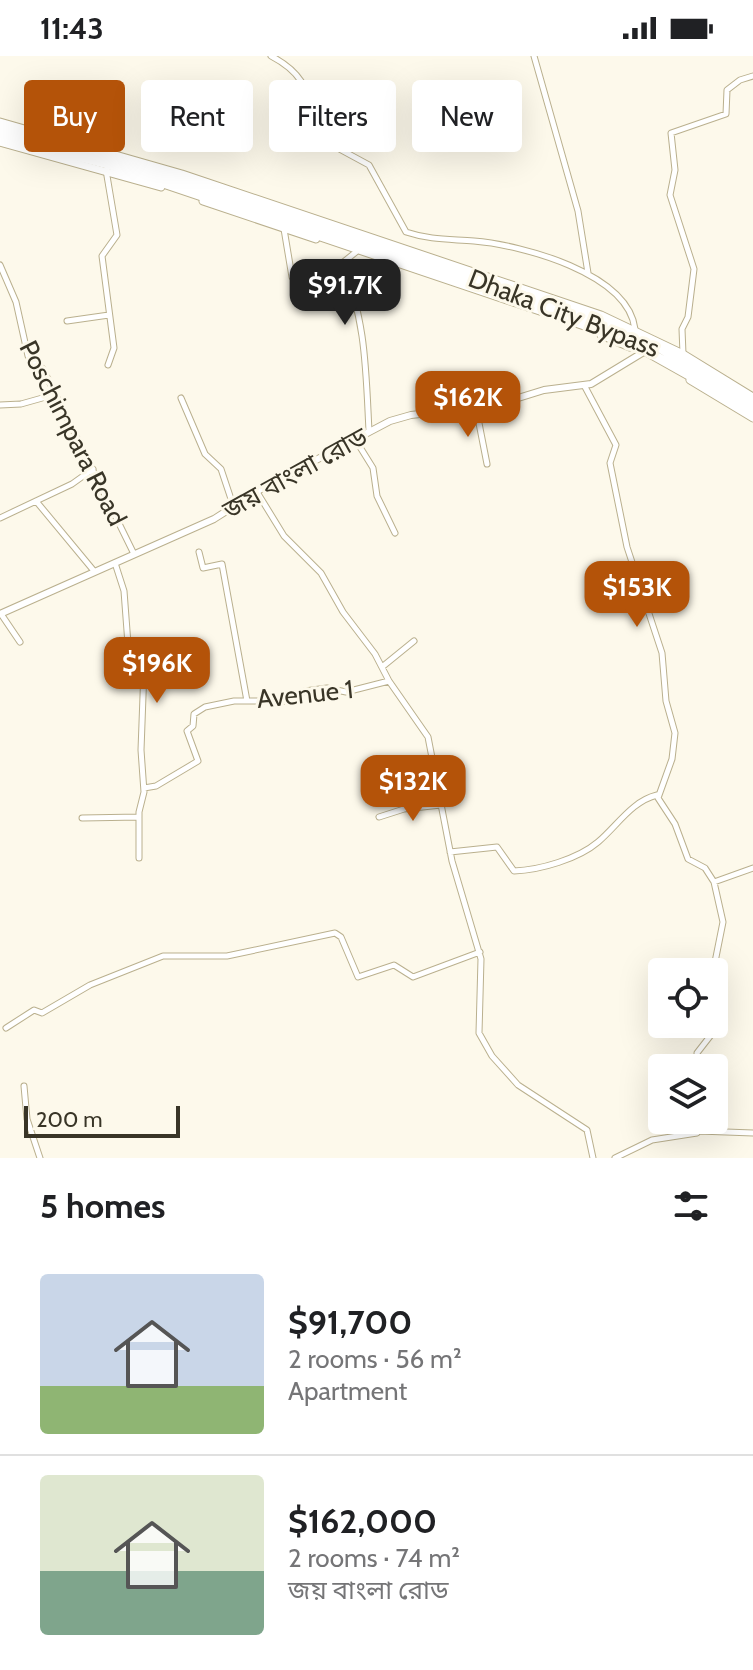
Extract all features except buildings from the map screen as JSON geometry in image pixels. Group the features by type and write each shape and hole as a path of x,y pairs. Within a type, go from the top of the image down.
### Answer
{"highway":[{"name":"Dhaka City Bypass","path":"0,125 122,161 564,308 653,344 753,404"},
{"path":"0,139 121,168 580,322 635,344 753,411"}],"main road":[{"path":"0,125 182,174 462,266 635,329 753,397"},
{"path":"0,139 106,169 551,317 642,353 753,418"}],"street":[{"path":"271,56 288,65 305,83 321,139 369,165 406,232 429,239 474,241 512,249 588,273 606,284 632,316 635,329"},
{"path":"534,56 578,211 588,273"},
{"path":"683,354 682,329 688,317 694,269 670,195 675,170 671,133 726,114 727,90 740,80 753,76"},
{"path":"106,169 117,235 102,253 114,348 108,365"},
{"path":"284,229 292,277"},
{"path":"356,252 341,264 358,309 367,367 369,431"},
{"name":"Poschimpara Road","path":"0,265 16,302 28,356 43,369 53,395 134,554"},
{"path":"67,321 109,315"},
{"name":"জয় বাংলা রোড","path":"0,614 234,509 257,492 369,431 405,416 476,408 544,390 584,385 602,380 642,353"},
{"path":"450,852 497,847 514,871 584,853 638,803 657,795 667,778 675,733 666,701 663,662 625,541 610,463 616,445 584,385"},
{"path":"0,405 21,404 53,395"},
{"path":"181,398 205,454 221,469 234,509"},
{"path":"476,408 487,464"},
{"path":"355,439 374,469 377,496 395,533"},
{"path":"0,518 93,469"},
{"path":"257,492 284,536 321,573 343,612 428,737 450,852 480,952 479,1033 492,1056 518,1085 587,1130 593,1158"},
{"path":"36,501 94,571"},
{"path":"199,552 202,568 222,564 247,701"},
{"path":"115,562 124,591 128,644 144,669 144,788 139,817 139,858"},
{"path":"0,614 20,642"},
{"path":"382,667 414,641"},
{"name":"Avenue 1","path":"144,788 156,786 198,761 187,733 196,712 219,703 285,701 305,691 327,688 346,692 389,681"},
{"path":"657,795 675,824 688,859 705,868 714,882 723,922 716,958"},
{"path":"379,817 404,809 441,805"},
{"path":"82,818 139,817"},
{"path":"714,882 753,868"},
{"path":"6,1028 36,1010 42,1013 90,985 163,956 227,956 335,933 341,937 358,977 394,965 413,977 480,952"},
{"path":"697,1054 709,1038"},
{"path":"24,1086 27,1119 40,1158"},
{"path":"728,1132 753,1133"},
{"path":"615,1158 643,1143 685,1134"}]}
